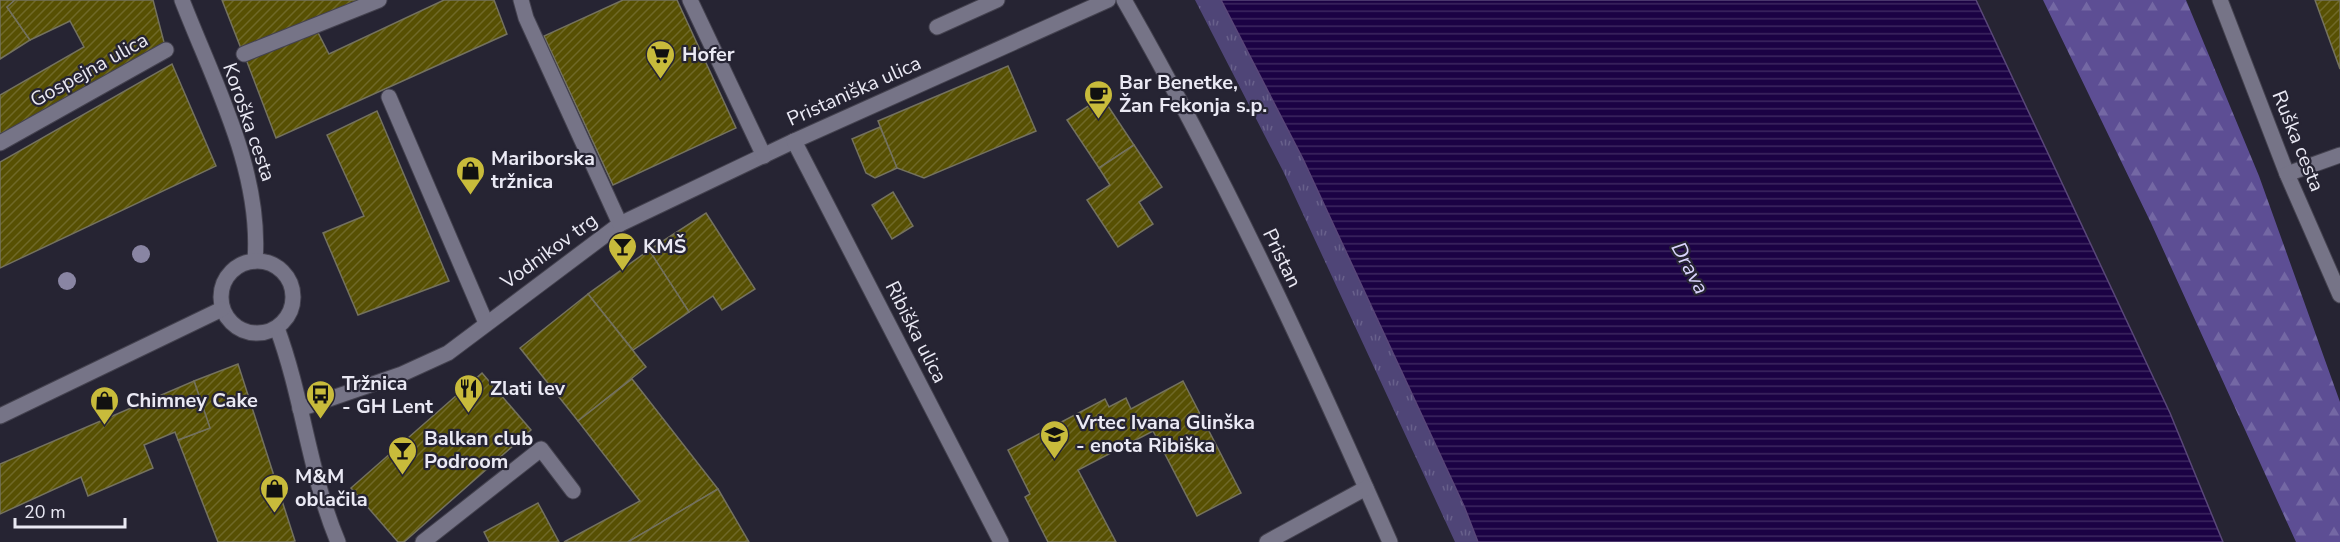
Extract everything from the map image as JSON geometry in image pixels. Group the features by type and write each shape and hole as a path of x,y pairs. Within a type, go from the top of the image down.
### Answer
{"street":[{"name":"Koroška cesta","path":"182,0 246,165 253,198 255,261"},
{"path":"243,54 379,0"},
{"name":"Vodnikov trg","path":"300,409 402,374 447,352 620,224 526,18 521,0"},
{"path":"690,0 764,156"},
{"path":"937,27 997,0"},
{"name":"Pristaniška ulica","path":"620,224 794,141 1108,0"},
{"name":"Pristan","path":"1124,0 1166,73 1237,214 1390,542"},
{"name":"Ruška cesta","path":"2220,0 2287,174 2340,295"},
{"name":"Gospejna ulica","path":"0,143 166,50"},
{"path":"389,97 486,324"},
{"name":"Ribiška ulica","path":"794,141 1001,542"},
{"path":"2287,174 2340,155"},
{"path":"255,261 277,268 291,286 293,298 291,309 277,328 256,333 245,332 228,319 222,309 222,287 227,277 244,264 255,261"},
{"path":"0,416 222,309"},
{"path":"277,328 300,409 316,479 338,542"},
{"path":"423,542 541,449 573,491"},
{"path":"1267,542 1366,488"}],"green space":[{"path":"1195,0 1221,0 1303,159 1464,506 1478,542 1455,542 1283,171"},
{"path":"2043,0 2186,0 2259,176 2340,402 2340,542 2296,542 2151,223"}],"water":[{"name":"Drava","path":"1221,0 1976,0 2170,413 2223,542 1478,542 1464,506 1303,159"}],"building":[{"path":"0,0 15,0 7,7 30,40 0,59"},
{"path":"15,0 153,0 166,50 0,136 0,95 84,47 70,21 30,40 7,7"},
{"path":"222,0 359,0 242,51"},
{"path":"444,0 494,0 507,34 276,138 244,54 314,25 329,54"},
{"path":"623,0 677,0 736,128 613,185 544,36"},
{"path":"2315,0 2340,0 2340,69"},
{"path":"172,64 216,166 0,268 0,162"},
{"path":"1008,66 1036,131 924,178 897,168 878,121"},
{"path":"1102,97 1134,145 1099,168 1067,120"},
{"path":"377,111 449,281 358,315 323,233 364,216 327,135"},
{"path":"880,127 897,168 875,178 866,173 852,139"},
{"path":"1134,145 1162,187 1139,202 1153,224 1118,247 1087,200 1110,185 1099,168"},
{"path":"893,192 913,226 892,239 872,205"},
{"path":"706,213 755,289 722,310 713,296 689,312 649,250"},
{"path":"649,250 689,312 633,350 588,294"},
{"path":"588,294 646,367 578,421 520,348"},
{"path":"238,364 295,541 218,542 178,440 210,428 194,381"},
{"path":"482,373 531,430 404,542 398,542 351,488"},
{"path":"632,379 718,489 628,542 564,542 640,501 578,421"},
{"path":"194,381 210,428 178,440 175,432 144,445 153,468 88,496 81,477 0,514 0,464"},
{"name":"Vrtec Ivana Glinška - enota Ribiška","path":"1183,381 1241,493 1197,516 1153,431 1078,470 1116,542 1048,542 1025,497 1030,494 1008,450 1105,399 1109,407 1126,398 1131,409"},
{"path":"718,489 749,542 628,542"},
{"path":"538,503 559,542 489,542 484,532"}],"place":[{"name":"Hofer","path":"661,80"},
{"name":"Bar Benetke, Žan Fekonja s.p.","path":"1098,120"},
{"name":"Mariborska tržnica","path":"470,196"},
{"name":"KMŠ","path":"622,272"},
{"name":"Zlati lev","path":"469,414"},
{"name":"Tržnica - GH Lent","path":"321,420"},
{"name":"Chimney Cake","path":"105,426"},
{"name":"Vrtec Ivana Glinška - enota Ribiška","path":"1055,460"},
{"name":"Balkan club Podroom","path":"403,476"},
{"name":"M&M oblačila","path":"274,514"}]}
